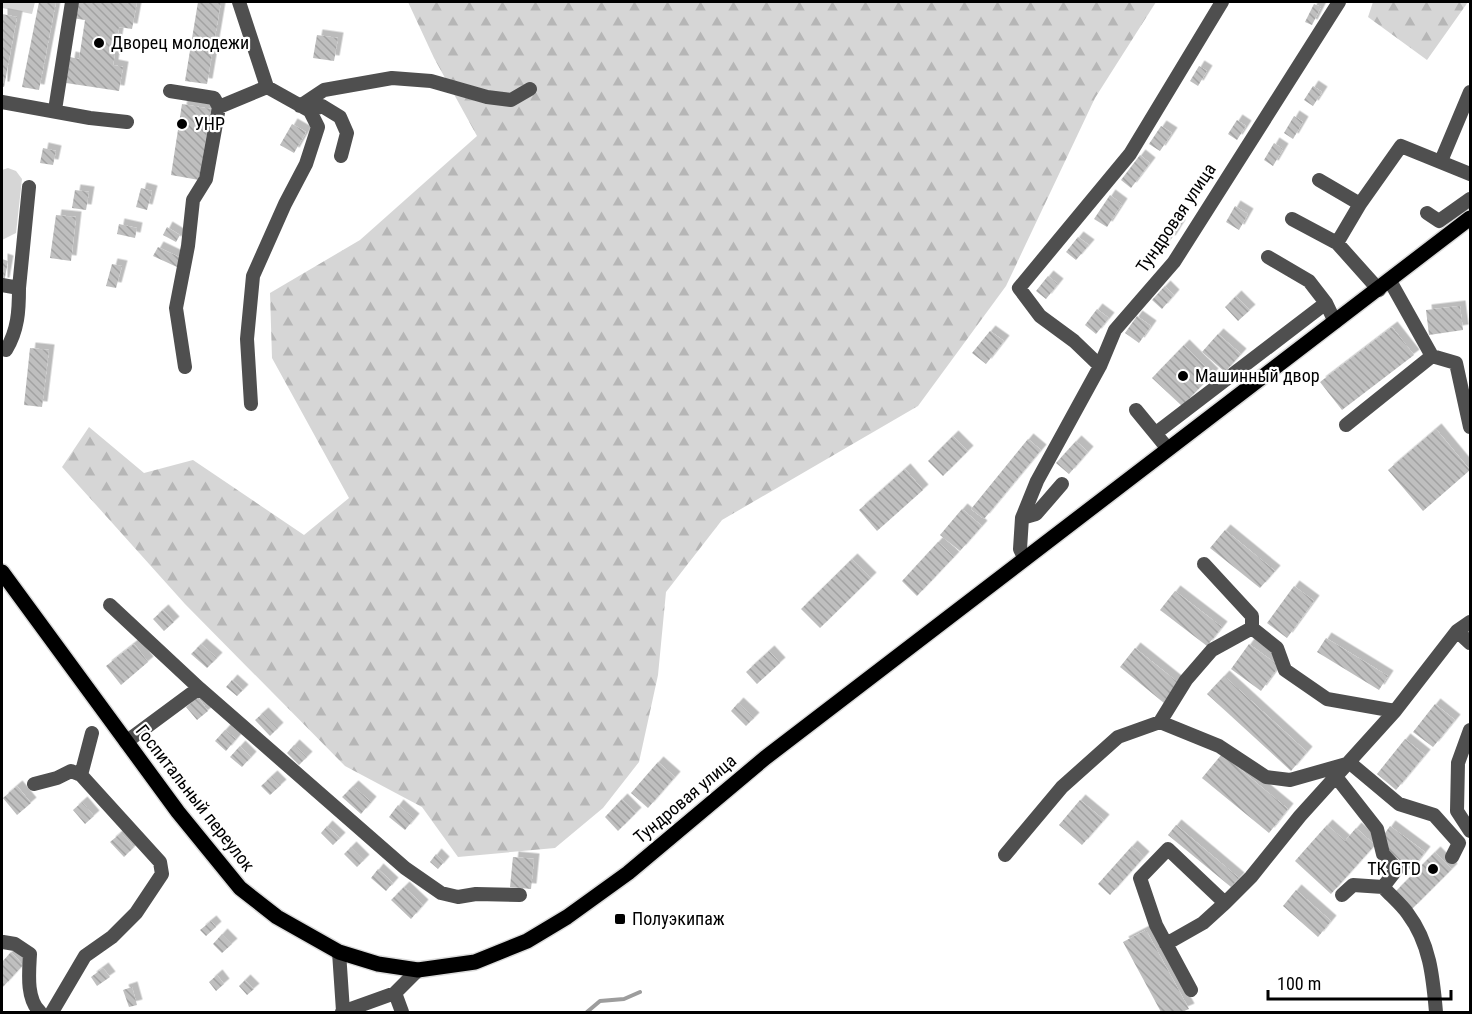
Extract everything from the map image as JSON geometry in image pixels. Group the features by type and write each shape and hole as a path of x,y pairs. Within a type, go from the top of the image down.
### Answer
{"main road":[{"name":"Тундровая улица","path":"418,970 475,962 527,941 567,917 628,873 765,758 1470,218"},
{"name":"Госпитальный переулок","path":"2,572 192,830 240,888 277,917 339,952 378,964 418,970"}],"street":[{"path":"55,110 72,2"},
{"path":"239,2 267,87 305,109 318,127 306,164 285,204 254,276 247,339 251,404"},
{"path":"1100,366 1074,341 1040,316 1019,288 1130,154 1222,2"},
{"name":"Тундровая улица","path":"1025,559 1020,549 1022,518 1038,481 1100,366 1115,330 1174,262 1339,2"},
{"path":"305,109 324,90 392,78 431,81 487,97 511,100 530,89"},
{"path":"219,107 267,87"},
{"path":"170,91 214,98 219,107 207,179 193,200 188,246 176,308 185,367"},
{"path":"1442,161 1470,92"},
{"path":"2,102 90,118 127,122"},
{"path":"305,109 322,106 340,117 347,133 341,156"},
{"path":"1337,243 1360,204 1401,146 1470,174"},
{"path":"1319,180 1360,204"},
{"path":"6,350 15,335 19,310 29,187"},
{"path":"1427,213 1439,221 1470,199"},
{"path":"1292,219 1337,243 1384,285 1432,356 1456,363 1470,427"},
{"path":"1268,257 1309,281 1326,303 1335,322"},
{"path":"2,285 19,288"},
{"path":"1156,433 1326,303"},
{"path":"1346,425 1432,356"},
{"path":"1136,410 1168,449"},
{"path":"1022,518 1036,514 1062,484"},
{"path":"1204,564 1252,616 1252,628"},
{"path":"110,604 199,688 405,868 441,893 458,897 476,894 520,895"},
{"path":"1166,944 1203,923 1251,877 1300,816 1395,711 1456,631 1470,622"},
{"path":"1252,628 1277,648 1285,670 1327,699 1395,711"},
{"path":"1005,855 1062,787 1118,737 1160,722 1186,680 1212,650 1252,628"},
{"path":"1456,631 1470,643"},
{"path":"126,742 199,688"},
{"path":"1160,722 1219,746 1266,777 1290,780 1350,763"},
{"path":"1470,730 1458,763 1457,811 1470,831"},
{"path":"81,775 92,733"},
{"path":"1350,763 1399,804 1434,815 1458,843 1452,857"},
{"path":"34,784 57,778 71,771 81,775 160,862 162,874 136,913 112,937 86,956 52,1012"},
{"path":"1336,778 1377,829 1383,854 1397,869 1383,887"},
{"path":"1191,990 1156,925 1140,878 1168,849 1225,903"},
{"path":"1342,895 1353,885 1383,887 1409,915 1425,946 1431,964 1436,1012"},
{"path":"2,943 15,944 30,954 31,995 40,1012"},
{"path":"339,952 343,1012 395,993 418,970"},
{"path":"395,993 402,1012"}],"green space":[{"path":"2,2 35,2 32,14 2,8"},
{"path":"408,2 1156,2 1095,98 1006,286 918,406 722,520 666,592 658,675 639,762 603,808 555,848 458,857 422,807 345,766 185,604 62,467 89,427 144,473 193,460 304,535 349,498 272,358 270,293 360,240 477,136 434,58"},
{"path":"1373,2 1468,2 1427,60 1368,17"},
{"path":"8,168 16,171 22,179 16,233 2,240 2,170"}],"building":[{"path":"39,2 56,2 39,90 22,87"},
{"name":"Дворец молодежи","path":"74,2 137,2 132,29 119,27 113,65 123,67 119,91 66,83 70,57 79,59 85,20 72,18"},
{"path":"198,2 221,2 207,84 185,81"},
{"path":"1314,4 1321,7 1312,25 1305,22"},
{"path":"2,14 17,17 4,87 2,87"},
{"path":"317,35 338,38 334,61 313,58"},
{"path":"1199,66 1207,71 1198,86 1190,81"},
{"path":"1313,86 1322,92 1313,106 1304,100"},
{"path":"182,104 211,109 199,180 171,175"},
{"path":"1294,116 1303,122 1293,139 1284,133"},
{"path":"1237,120 1246,126 1237,140 1228,134"},
{"path":"292,124 306,132 294,153 280,145"},
{"path":"1161,126 1172,133 1160,151 1149,144"},
{"path":"1274,143 1283,149 1273,166 1264,160"},
{"path":"43,148 56,151 53,165 40,163"},
{"path":"1140,155 1150,163 1131,188 1121,180"},
{"path":"141,188 152,191 147,210 136,207"},
{"path":"75,190 89,192 86,210 72,208"},
{"path":"1110,195 1122,204 1107,227 1094,219"},
{"path":"1235,206 1248,214 1239,230 1226,222"},
{"path":"56,215 76,217 71,261 50,258"},
{"path":"1171,220 1180,225 1170,241 1162,236"},
{"path":"119,224 137,228 135,238 117,234"},
{"path":"167,227 180,235 176,242 163,235"},
{"path":"1078,237 1089,245 1076,260 1066,252"},
{"path":"158,247 181,258 177,267 153,256"},
{"path":"2,259 8,261 4,283 2,283"},
{"path":"112,264 122,266 116,288 106,286"},
{"path":"1048,276 1058,284 1046,299 1036,291"},
{"path":"1165,286 1174,295 1162,309 1152,300"},
{"path":"1236,296 1250,310 1238,321 1225,307"},
{"path":"1460,306 1463,330 1429,335 1426,310"},
{"path":"1097,309 1109,318 1096,334 1085,325"},
{"path":"1137,316 1151,326 1139,343 1125,333"},
{"path":"1392,327 1414,355 1342,410 1320,382"},
{"path":"990,331 1004,341 986,364 972,353"},
{"path":"1218,334 1241,354 1225,372 1202,352"},
{"name":"Машинный двор","path":"1184,345 1213,374 1182,406 1152,378"},
{"path":"30,348 49,350 42,407 24,405"},
{"path":"1436,429 1470,470 1423,511 1388,470"},
{"path":"953,436 968,451 943,476 928,461"},
{"path":"1028,439 1041,450 984,519 971,509"},
{"path":"1076,441 1088,452 1069,474 1056,463"},
{"path":"905,469 923,490 877,531 859,510"},
{"path":"962,509 982,526 960,551 940,535"},
{"path":"1225,530 1275,571 1260,588 1210,548"},
{"path":"938,542 954,557 917,596 902,581"},
{"path":"852,559 871,578 820,628 801,609"},
{"path":"1294,586 1314,601 1287,638 1267,623"},
{"path":"1175,591 1222,627 1207,646 1160,610"},
{"path":"163,610 174,622 164,631 153,619"},
{"path":"1326,638 1388,676 1379,690 1317,652"},
{"path":"134,644 148,662 121,685 106,666"},
{"path":"201,644 217,658 207,668 191,654"},
{"path":"1249,644 1279,666 1261,691 1231,669"},
{"path":"1135,648 1180,684 1164,703 1120,667"},
{"path":"769,651 780,663 757,684 746,672"},
{"path":"1224,676 1307,752 1291,771 1207,694"},
{"path":"232,680 243,690 237,696 226,687"},
{"path":"198,697 208,711 197,720 186,707"},
{"path":"738,703 754,718 746,726 731,711"},
{"path":"1435,704 1455,720 1433,747 1413,732"},
{"path":"263,713 278,728 270,736 255,720"},
{"path":"225,730 236,739 226,751 215,741"},
{"path":"1405,739 1425,755 1396,790 1377,774"},
{"path":"294,745 307,757 299,765 287,753"},
{"path":"240,746 251,757 242,767 230,757"},
{"path":"1222,754 1288,809 1269,833 1202,778"},
{"path":"658,762 675,777 648,808 631,793"},
{"path":"272,776 281,785 270,795 261,786"},
{"path":"17,786 31,803 17,815 3,798"},
{"path":"353,786 371,802 361,814 342,797"},
{"path":"622,799 636,813 618,831 605,817"},
{"path":"1080,800 1104,820 1082,845 1059,825"},
{"path":"82,802 94,816 85,824 73,810"},
{"path":"398,805 414,819 405,830 389,817"},
{"path":"1176,825 1239,878 1231,887 1168,835"},
{"path":"1327,825 1345,841 1356,828 1375,845 1331,894 1295,861"},
{"path":"327,826 340,838 333,845 321,833"},
{"path":"1390,826 1425,852 1411,870 1385,848 1383,836"},
{"path":"121,833 134,847 124,857 110,842"},
{"path":"1132,846 1144,857 1110,895 1098,884"},
{"path":"351,847 364,860 357,867 344,854"},
{"path":"1435,852 1452,869 1412,909 1395,892"},
{"path":"436,854 444,862 438,869 430,862"},
{"path":"513,857 534,859 531,889 510,887"},
{"path":"378,869 393,883 386,891 371,878"},
{"path":"404,887 423,905 411,919 391,900"},
{"path":"1296,890 1331,921 1318,937 1283,906"},
{"path":"211,921 216,927 206,936 200,930"},
{"path":"1146,930 1189,1009 1182,1012 1161,1012 1123,942"},
{"path":"222,934 232,944 222,953 213,944"},
{"path":"11,952 23,965 2,988 2,962"},
{"path":"103,968 110,977 97,986 91,977"},
{"path":"217,975 224,984 216,991 209,982"},
{"path":"245,980 254,989 247,995 239,986"},
{"path":"132,987 137,1005 129,1007 123,990"}],"waterway":[{"path":"587,1012 600,1001 624,999 640,992"}],"place":[{"name":"Дворец молодежи","path":"99,43"},
{"name":"УНР","path":"182,124"},
{"name":"Машинный двор","path":"1183,376"},
{"name":"ТК GTD","path":"1433,869"},
{"name":"Полуэкипаж","path":"620,919"}]}
